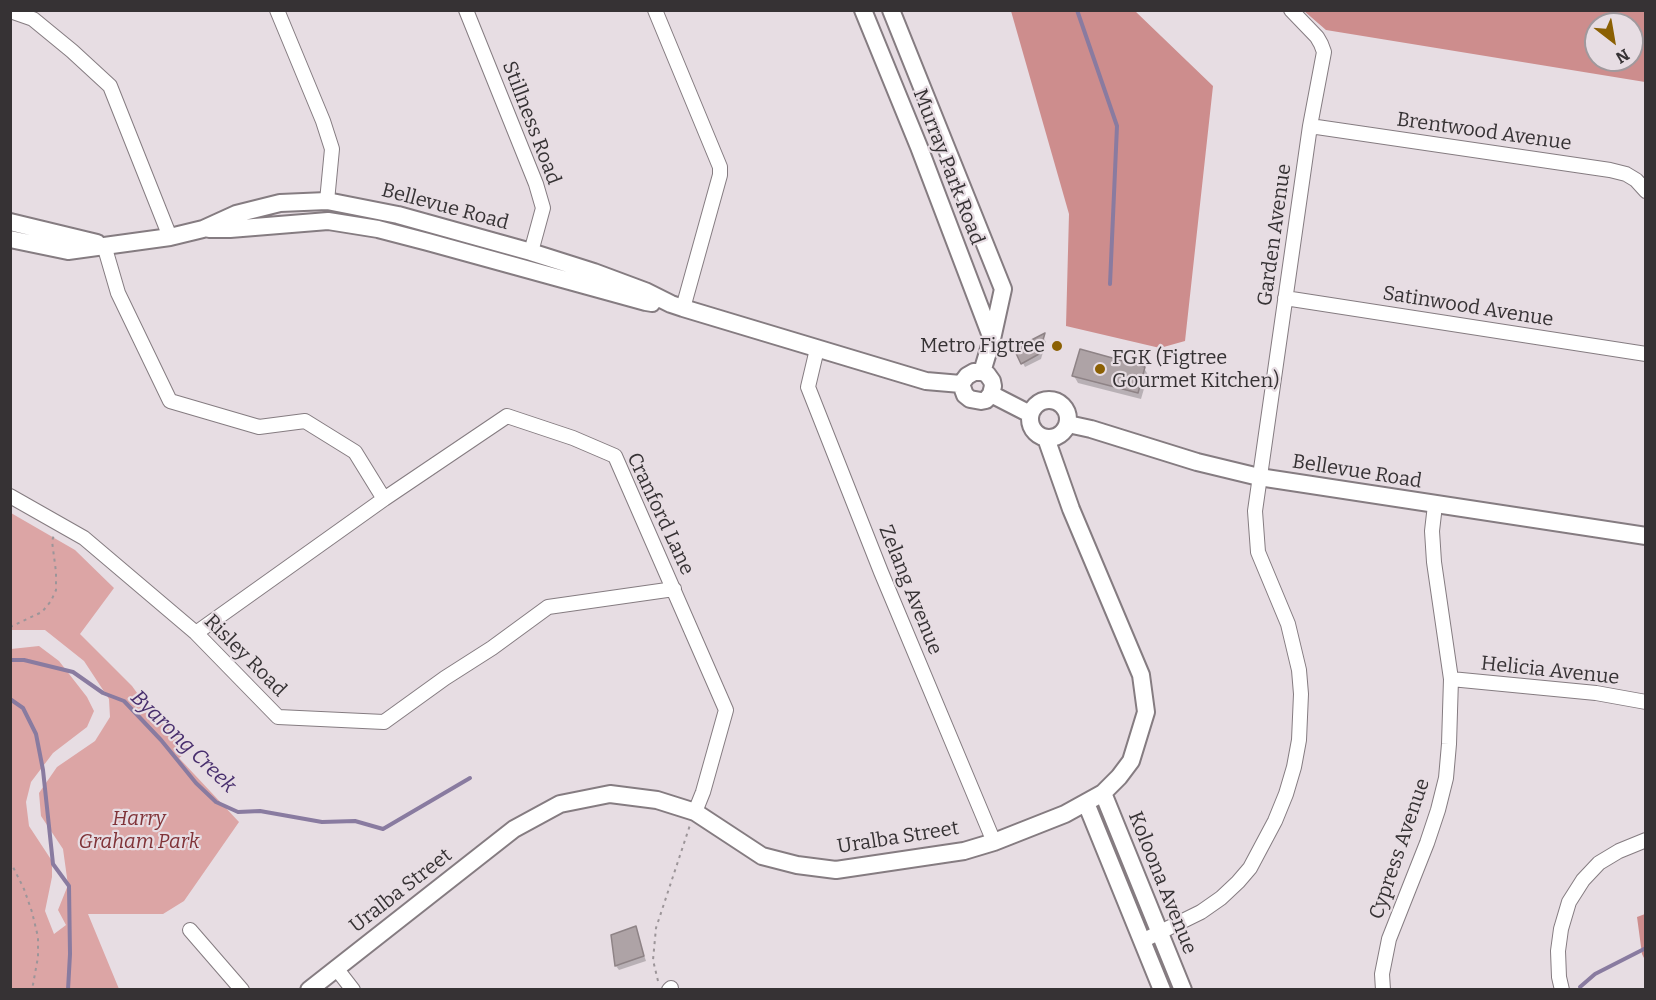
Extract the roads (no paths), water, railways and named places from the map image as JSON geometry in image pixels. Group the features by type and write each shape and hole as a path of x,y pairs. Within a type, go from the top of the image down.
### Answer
{"street":[{"path":"277,10 323,121 332,149 327,201"},
{"name":"Stillness Road","path":"466,10 536,184 543,208 531,252"},
{"path":"655,10 720,166 720,175 677,306"},
{"name":"Murray Park Road","path":"863,10 919,147 992,339"},
{"name":"Murray Park Road","path":"891,10 1003,289 982,372"},
{"name":"Garden Avenue","path":"1142,941 1201,912 1221,898 1250,868 1275,821 1294,767 1301,720 1299,670 1288,624 1258,552 1255,511 1310,126 1324,52 1317,37 1291,10"},
{"path":"10,11 33,19 110,86 170,237"},
{"name":"Brentwood Avenue","path":"1310,126 1610,170 1626,174 1636,180 1646,191"},
{"path":"919,147 942,139"},
{"name":"Bellevue Road","path":"10,239 68,251 170,237 203,229 236,214 280,203 327,201 398,215 531,252 645,291 677,306 817,349 926,381 961,384"},
{"name":"Bellevue Road","path":"203,229 328,221 378,229 646,303 677,306"},
{"name":"Bellevue Road","path":"10,222 104,245"},
{"path":"104,245 118,293 170,401 259,427 305,422 355,452 384,499"},
{"name":"Satinwood Avenue","path":"1285,298 1646,354"},
{"name":"Zelang Avenue","path":"817,349 808,387 881,572 993,842"},
{"path":"982,372 987,374 993,386 986,400 976,401 965,395 961,384 971,373 982,372"},
{"path":"991,394 1030,414"},
{"path":"1051,399 1063,405 1069,417 1068,424 1060,435 1046,438 1040,436 1031,427 1030,414 1038,403 1051,399"},
{"name":"Cranford Lane","path":"196,633 384,499 507,416 573,438 615,456 726,710 703,792 695,812"},
{"name":"Bellevue Road","path":"1068,424 1197,462 1259,477 1646,537"},
{"name":"Uralba Street","path":"309,990 514,829 560,804 610,794 657,800 695,812 762,856 796,865 836,870 964,851 1065,814 1103,793 1119,777 1131,760 1146,712 1141,675 1071,509 1046,438"},
{"name":"Risley Road","path":"10,496 84,538 196,633 278,717 384,722 548,608 674,589"},
{"name":"Cypress Avenue","path":"1383,990 1382,974 1389,939 1427,843 1446,778 1451,679 1434,562 1432,531 1436,505"},
{"name":"Helicia Avenue","path":"1451,679 1596,693 1646,702"},
{"name":"Koloona Avenue","path":"1103,793 1183,990"},
{"name":"Koloona Avenue","path":"1086,804 1162,990"},
{"path":"1562,990 1558,951 1561,929 1569,902 1583,880 1599,863 1619,851 1646,840"},
{"path":"190,930 242,990"},
{"path":"336,968 353,990"}],"waterway":[{"path":"1077,10 1117,126 1110,284"},
{"name":"Byarong Creek","path":"10,660 24,660 73,672 103,693 124,701 161,740 196,783 216,802 238,812 260,811 322,822 355,821 383,829 470,778"},
{"name":"Byarong Creek","path":"10,699 23,708 36,734 43,770 53,864 69,886 68,990"},
{"path":"1580,987 1595,974 1646,948"}],"place":[{"name":"Metro Figtree","path":"1057,346"},
{"name":"FGK (Figtree Gourmet Kitchen)","path":"1100,369"}],"park label":[{"name":"Harry Graham Park","path":"139,830"}]}
